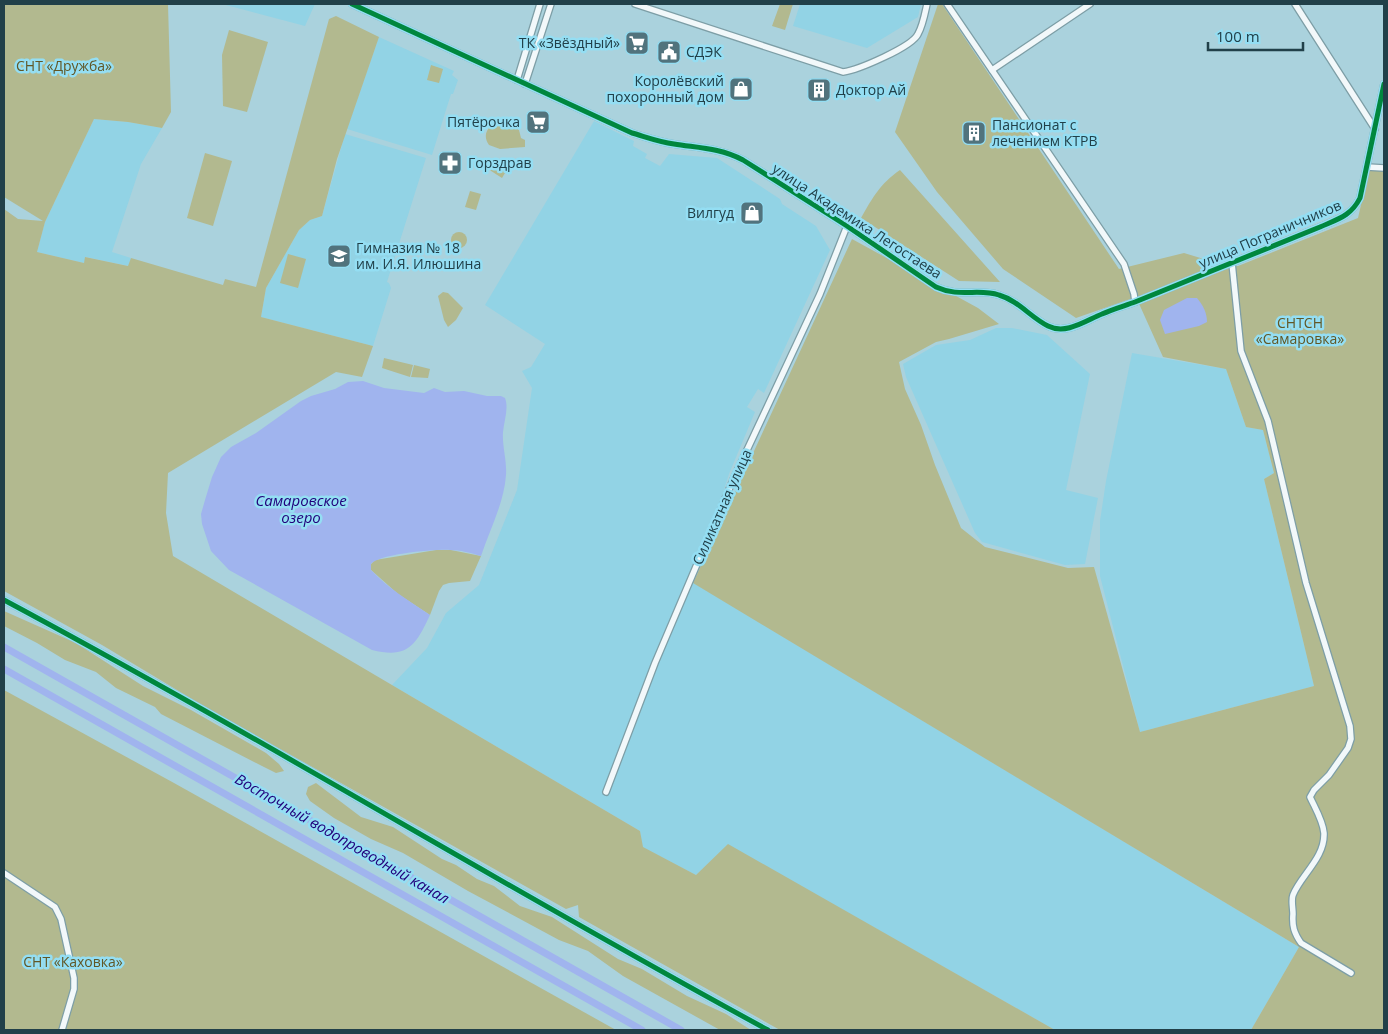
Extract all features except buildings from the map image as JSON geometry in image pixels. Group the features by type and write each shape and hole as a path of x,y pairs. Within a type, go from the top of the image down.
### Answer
{"street":[{"name":"улица Академика Легостаева","path":"352,4 632,133 673,144 703,147 730,153 847,226 916,274 947,292 997,294 1018,304 1047,325 1062,329 1074,327"},
{"path":"517,80 540,4"},
{"path":"525,84 551,4"},
{"path":"635,4 843,72 860,68 912,42 919,34 927,4"},
{"path":"947,4 1124,264 1134,294 1134,302"},
{"path":"992,70 1090,4"},
{"path":"1295,4 1375,129"},
{"name":"улица Пограничников","path":"1074,327 1103,313 1232,263 1349,214 1360,198 1384,84"},
{"path":"1367,167 1384,168"},
{"name":"Силикатная улица","path":"606,792 655,663 733,480 820,294 847,226"},
{"path":"1232,263 1241,352 1268,421 1306,583 1350,726 1351,739 1348,748 1329,775 1314,790 1310,797 1323,826 1324,835 1316,859 1293,896 1292,926 1301,943 1350,973"},
{"path":"4,600 105,654 572,921 768,1030"},
{"path":"4,873 56,907 61,919 74,978 74,989 62,1030"}],"shaded area":[{"path":"222,4 315,4 305,26"},
{"path":"800,4 921,4 918,17 867,48 793,26"},
{"path":"379,37 454,71 452,75 458,80 453,94 451,94 432,155 347,129"},
{"path":"94,119 162,128 141,164 112,252 131,258 129,266 86,257 84,263 37,252 45,222"},
{"path":"594,121 634,141 633,146 647,154 645,158 660,166 669,154 717,158 780,199 782,204 816,226 830,250 764,393 758,389 747,407 755,412 729,474 694,583 1299,947 1251,1030 1055,1030 728,845 696,875 642,847 640,831 392,685 427,648 446,613 479,585 517,490 532,388 522,371 531,367 545,344 485,305"},
{"name":"Гимназия № 18 им. И.Я. Илюшина","path":"345,134 426,158 387,282 391,288 373,346 261,317 266,288 299,230 310,220 322,216"},
{"path":"996,328 1012,328 1047,335 1090,374 1066,490 1098,498 1085,564 1065,565 982,542 975,533 906,377 903,364 936,345 970,340"},
{"path":"1132,353 1226,369 1246,427 1263,430 1274,473 1264,479 1314,686 1140,732 1100,576 1100,521 1106,481"}],"green space":[{"name":"СНТ «Дружба»","path":"4,4 168,4 171,112 162,128 94,119 45,222 37,252 84,263 85,257 128,266 131,258 223,285 225,279 256,287 329,19 336,16 379,37 337,159 322,216 310,220 299,230 266,288 261,317 373,346 362,377 336,372 168,473 166,513 173,556 640,831 643,847 696,875 728,844 1055,1030 780,1030 579,917 578,905 566,909 207,708 102,645 4,591 4,209 18,219 43,221 4,197"},
{"path":"780,4 793,4 785,30 772,26"},
{"name":"СНТСН «Самаровка»","path":"938,4 942,4 1119,269 1184,253 1230,267 1238,266 1358,218 1369,170 1384,171 1384,1030 1251,1030 1299,947 693,583 852,239 978,308 999,324 936,342 899,362 905,389 961,528 985,547 1068,568 1094,567 1140,732 1314,686 1264,479 1274,473 1263,430 1246,427 1226,369 1163,357 1136,297 1076,318 1003,269 937,192 895,132"},
{"path":"229,30 268,42 247,112 223,106 222,55"},
{"path":"431,65 443,69 439,83 427,80"},
{"path":"502,122 512,124 519,130 521,138 525,140 525,147 500,149 489,145 486,137 487,130 491,126 502,124"},
{"path":"205,153 232,161 213,226 187,218"},
{"path":"495,159 508,168 502,178 488,169"},
{"path":"900,170 1000,282 959,281 861,218 878,191 887,180"},
{"path":"470,191 481,194 476,210 465,207"},
{"path":"459,232 467,240 459,248 451,240"},
{"path":"288,254 306,259 298,288 280,283"},
{"path":"443,292 448,293 463,308 456,320 448,327 444,320 438,296"},
{"path":"384,358 413,365 410,377 382,368"},
{"path":"414,365 430,369 428,378 411,377"},
{"path":"436,550 451,550 481,556 470,581 443,585 430,615 398,594 371,570 371,564 375,560"},
{"path":"4,611 76,643 143,686 191,710 266,753 284,771 276,773 161,714 155,707 116,688 96,672 65,660 4,626"},
{"name":"СНТ «Каховка»","path":"4,690 174,783 616,1030 4,1030"},
{"path":"316,783 361,817 393,827 442,859 456,865 477,879 494,886 520,906 552,917 618,959 642,969 687,996 726,1014 751,1030 720,1030 623,976 588,951 559,940 468,891 403,853 371,839 334,818 310,801 306,794 308,787"}],"water":[{"path":"1187,298 1197,298 1204,309 1207,322 1199,326 1165,334 1160,320 1164,310"},
{"name":"Самаровское озеро","path":"363,381 384,388 424,393 434,388 445,392 464,391 487,396 501,396 505,398 506,402 503,437 506,469 505,485 500,506 481,556 458,551 433,550 385,557 371,564 371,570 384,583 430,615 415,642 402,651 394,653 372,650 229,570 211,551 202,524 201,514 212,477 221,457 231,447 256,433 311,396 335,389 348,382"}],"waterway":[{"name":"Восточный водопроводный канал","path":"4,647 681,1030"},
{"name":"Восточный водопроводный канал","path":"4,669 642,1030"}],"cycle path":[{"path":"352,4 632,133 663,142 726,153 743,160 847,226 936,287 953,292 984,292 999,295 1013,301 1048,326 1062,329 1075,326 1320,227 1348,213 1360,198 1384,84"},
{"path":"4,600 196,706 576,924 768,1030"}],"place":[{"name":"ТК «Звёздный»","path":"637,43"},
{"name":"СДЭК","path":"669,52"},
{"name":"Королёвский похоронный дом","path":"741,89"},
{"name":"Доктор Ай","path":"819,90"},
{"name":"Пятёрочка","path":"538,122"},
{"name":"Пансионат с лечением КТРВ","path":"974,133"},
{"name":"Горздрав","path":"450,163"},
{"name":"Вилгуд","path":"752,213"},
{"name":"Гимназия № 18 им. И.Я. Илюшина","path":"339,256"}]}
